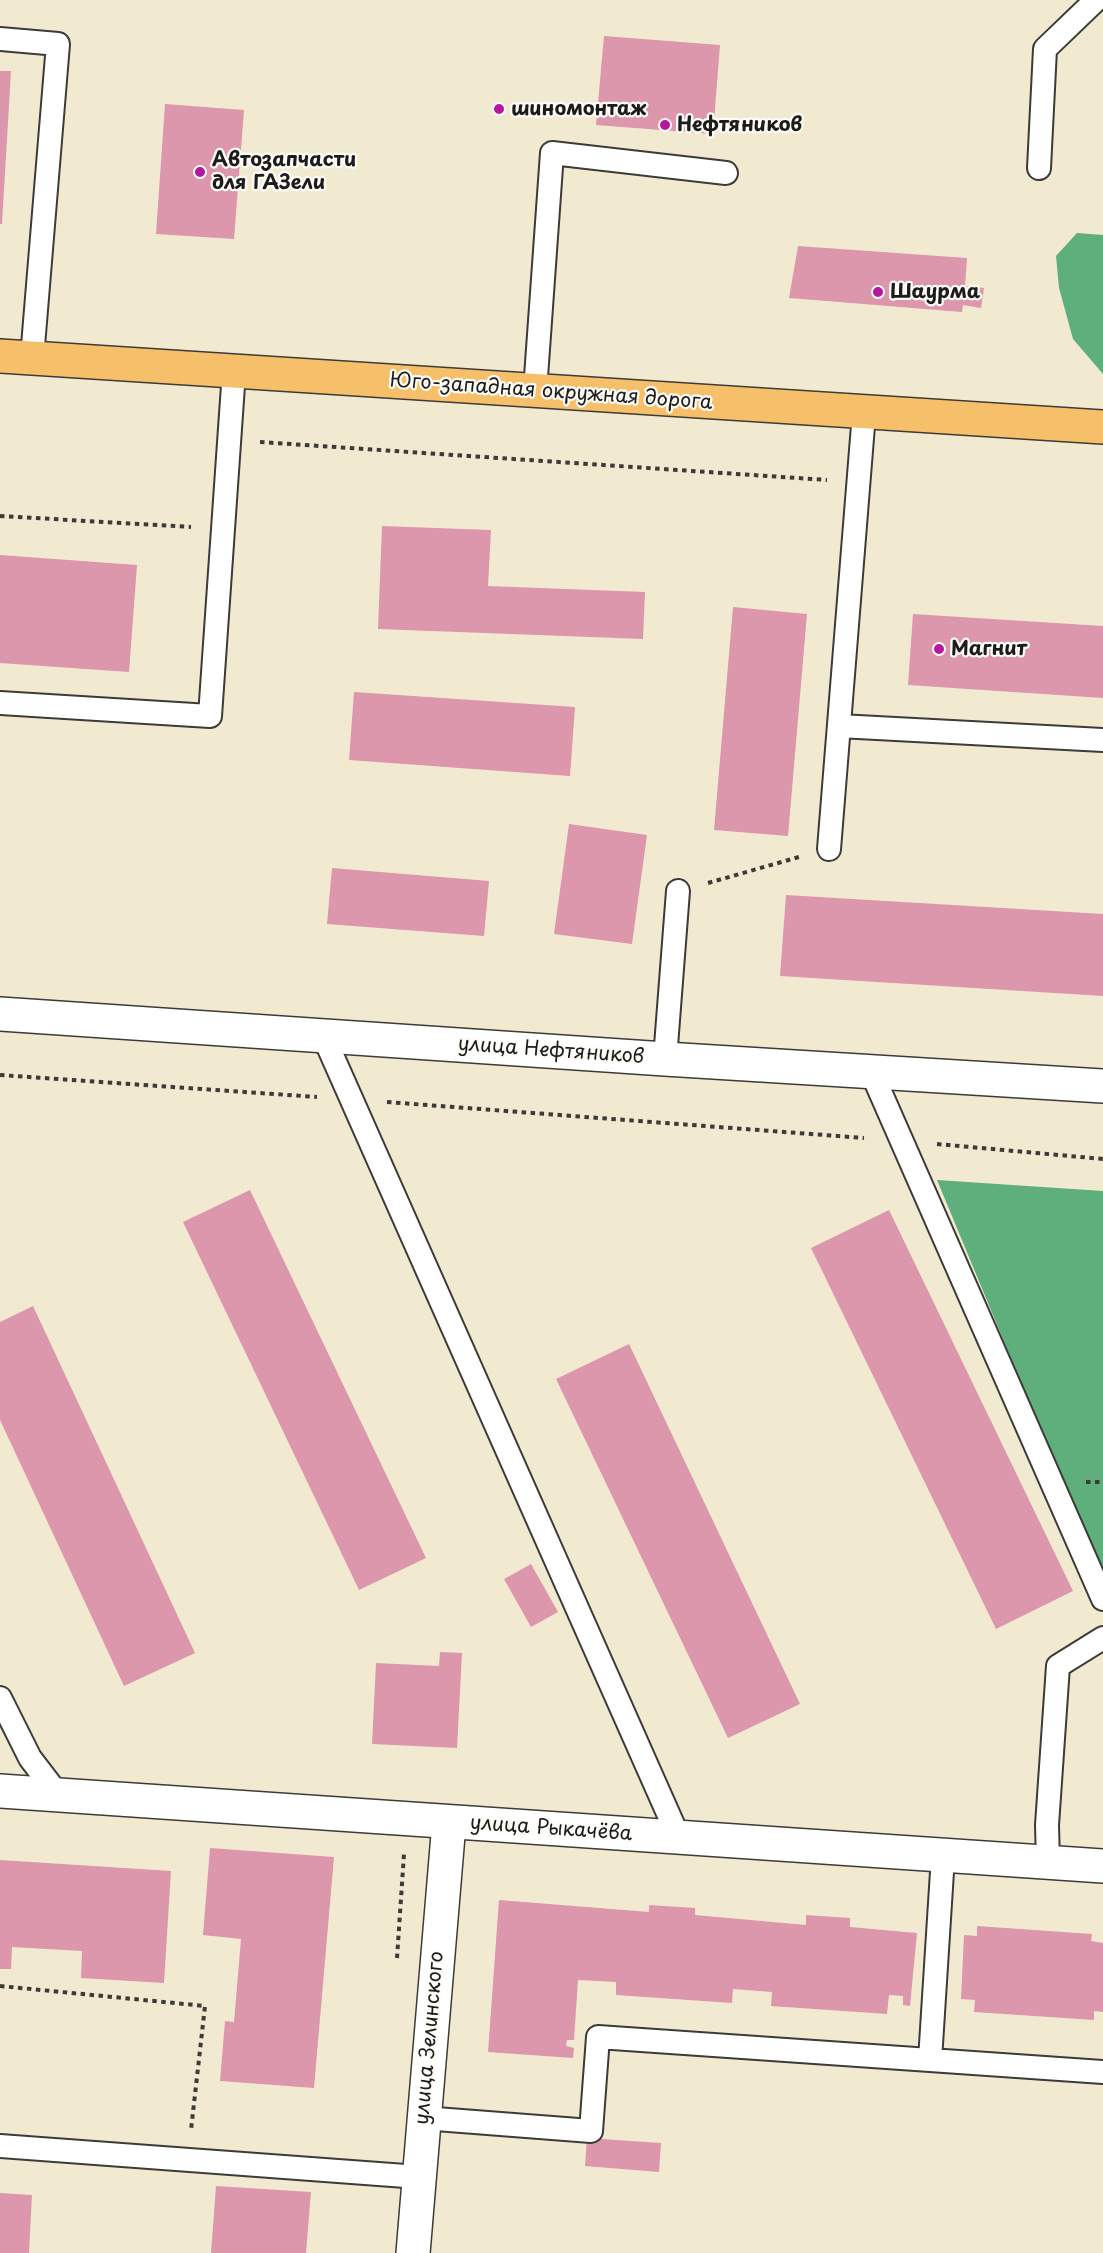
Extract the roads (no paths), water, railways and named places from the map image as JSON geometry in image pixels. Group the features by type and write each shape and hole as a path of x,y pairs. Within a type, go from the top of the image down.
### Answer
{"highway":[{"name":"Юго-западная окружная дорога","path":"0,356 1103,427"}],"street":[{"name":"улица Нефтяников","path":"0,1014 1103,1086"},
{"name":"улица Рыкачёва","path":"0,1791 1103,1866"},
{"name":"улица Зелинского","path":"413,2253 449,1823"}],"lane":[{"path":"1039,168 1045,49 1096,0"},
{"path":"0,39 58,44 32,358"},
{"path":"535,391 552,153 726,172"},
{"path":"0,703 210,716 234,372"},
{"path":"829,849 864,412"},
{"path":"839,726 1103,740"},
{"path":"665,1059 678,891"},
{"path":"323,1035 680,1838"},
{"path":"871,1071 1103,1599"},
{"path":"1048,1862 1047,1825 1058,1666 1103,1638"},
{"path":"0,1698 30,1758 59,1796"},
{"path":"930,2060 943,1856"},
{"path":"423,2118 591,2131 598,2037 1103,2072"},
{"path":"0,2146 419,2178"}],"place":[{"name":"шиномонтаж","path":"499,109"},
{"name":"Нефтяников","path":"665,125"},
{"name":"Автозапчасти для ГАЗели","path":"200,172"},
{"name":"Шаурма","path":"878,292"},
{"name":"Магнит","path":"939,649"}]}
